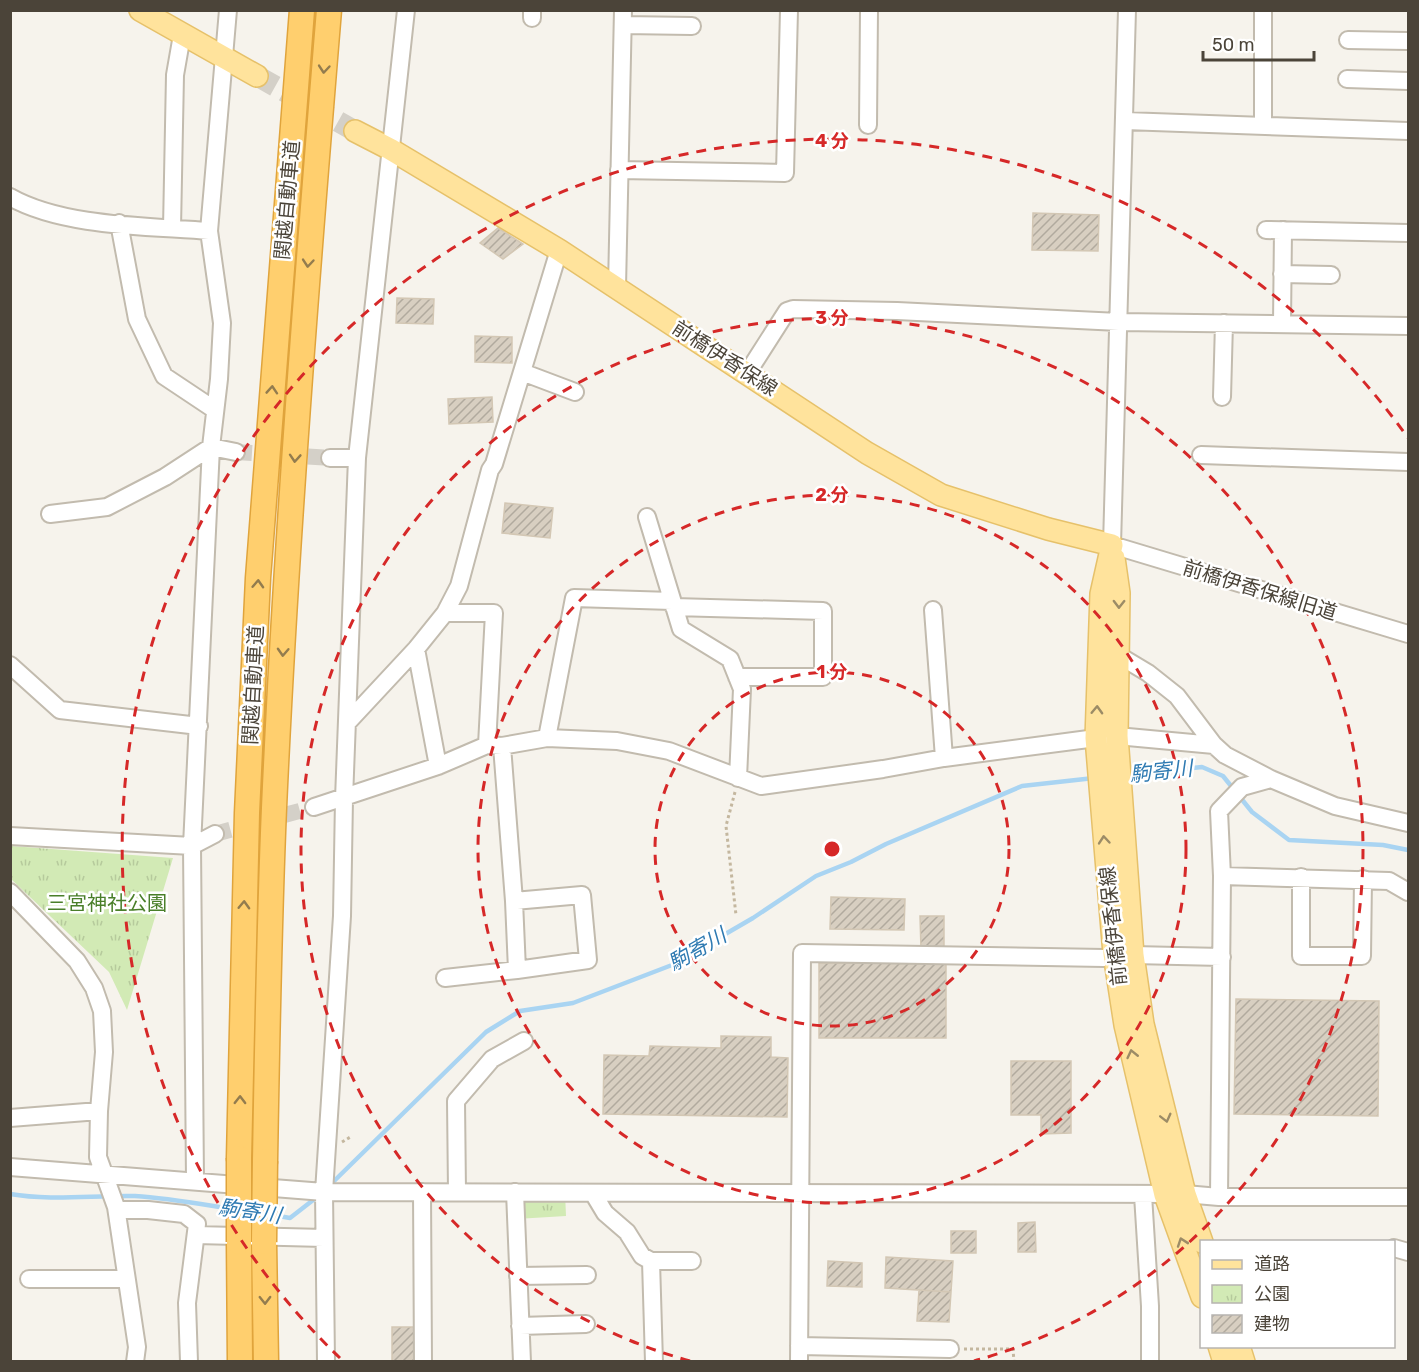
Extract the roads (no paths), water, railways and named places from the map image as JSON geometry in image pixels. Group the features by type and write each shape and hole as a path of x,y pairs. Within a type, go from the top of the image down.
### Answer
{"highway":[{"name":"関越自動車道","path":"240,1362 239,1158 247,813 258,578 302,10"},
{"name":"関越自動車道","path":"266,1362 264,1242 269,936 284,623 305,297 329,10"}],"main road":[{"path":"140,10 257,76"},
{"name":"前橋伊香保線","path":"355,131 390,149 560,250 748,372 867,453 941,495 1048,529 1112,545"},
{"name":"前橋伊香保線","path":"1106,737 1118,656 1119,593 1112,545"},
{"name":"前橋伊香保線","path":"1112,545 1101,594 1110,791 1114,954 1125,1024 1175,1194 1200,1289"},
{"name":"前橋伊香保線","path":"1110,791 1143,1024 1175,1194 1201,1240"}],"street":[{"path":"195,1180 192,846 211,447 222,323 209,231 228,10"},
{"path":"326,1362 324,1192 342,916 344,799 357,458 406,10"},
{"path":"619,170 785,173 789,10"},
{"path":"868,125 869,10"},
{"path":"1112,545 1127,10"},
{"path":"1263,10 1263,126"},
{"path":"617,287 623,18 692,26"},
{"path":"172,228 175,75 182,35"},
{"path":"1348,40 1408,41"},
{"path":"1347,79 1408,81"},
{"path":"1125,121 1408,131"},
{"path":"10,197 44,212 89,221 209,231"},
{"path":"119,223 137,319 164,375 215,410"},
{"path":"1282,324 1282,274 1274,230 1408,232"},
{"path":"348,723 416,649 445,613 459,586 490,470 494,464 560,250"},
{"path":"1282,274 1331,275"},
{"path":"748,372 787,311 793,309 897,311 1119,322 1408,326"},
{"path":"1222,397 1224,323"},
{"path":"522,372 575,392"},
{"path":"50,513 107,507 165,477 211,447 236,452"},
{"path":"1201,455 1408,462"},
{"path":"330,458 357,458"},
{"path":"647,517 681,629 730,659 742,689 738,778"},
{"name":"前橋伊香保線旧道","path":"1112,545 1408,634"},
{"path":"547,738 574,598 823,611 823,677 737,677"},
{"path":"933,610 944,758"},
{"path":"445,613 494,613 494,745 514,901 517,970"},
{"path":"416,649 438,766"},
{"path":"1118,656 1148,673 1177,696 1214,745 1225,755 1271,779 1335,807 1408,823"},
{"path":"10,665 60,710 199,726"},
{"path":"314,807 344,799 494,745 547,738 617,741 669,752 761,786 944,758 1106,737 1214,745"},
{"path":"1219,1197 1222,876 1219,811 1242,787 1271,779"},
{"path":"10,836 192,846 215,834"},
{"path":"1222,876 1389,881 1408,892"},
{"path":"1301,878 1301,956 1362,956 1363,879"},
{"path":"10,892 19,912 76,961 97,996 102,1011 104,1052 98,1157 116,1208 137,1347 135,1362"},
{"path":"445,978 588,960 582,895 514,901"},
{"path":"945,1353 799,1354 802,953 1104,958"},
{"path":"1133,955 1222,957"},
{"path":"457,1192 456,1101 492,1059 524,1041"},
{"path":"10,1118 99,1111"},
{"path":"10,1167 107,1179 195,1180 324,1192 1175,1194 1219,1197 1408,1197"},
{"path":"422,1192 423,1362"},
{"path":"515,1192 522,1362"},
{"path":"593,1192 605,1213 627,1232 642,1256 651,1261 692,1261"},
{"path":"1143,1195 1150,1306 1150,1362"},
{"path":"116,1208 184,1214 196,1230 187,1303 189,1362"},
{"path":"196,1230 324,1238"},
{"path":"651,1261 654,1362"},
{"path":"518,1276 587,1275"},
{"path":"28,1280 126,1280"},
{"path":"520,1326 586,1324"}],"waterway":[{"name":"駒寄川","path":"1126,775 1202,767 1223,776 1252,812 1289,840 1383,845 1408,850"},
{"name":"駒寄川","path":"330,1185 486,1032 520,1011 573,1003 672,965 753,918 816,876 1022,786 1094,778"},
{"name":"駒寄川","path":"10,1194 57,1197 135,1196 232,1209"},
{"name":"駒寄川","path":"273,1215 290,1218 317,1197"}],"tunnel":[{"path":"257,76 355,131"},
{"path":"236,452 330,458"},
{"path":"215,834 314,807"}],"park label":[{"name":"三宮神社公園","path":"107,903"}]}
